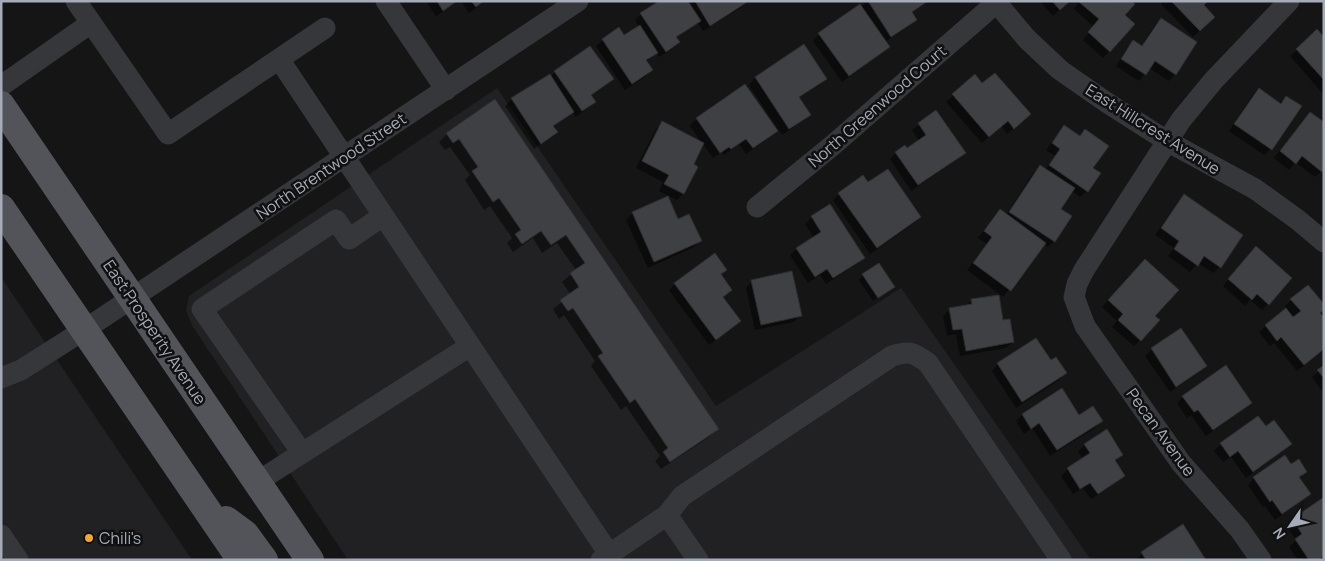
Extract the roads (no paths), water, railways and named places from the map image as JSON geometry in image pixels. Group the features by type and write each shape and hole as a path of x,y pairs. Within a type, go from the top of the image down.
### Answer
{"main road":[{"name":"East Prosperity Avenue","path":"1,104 310,560"},
{"path":"1,208 241,560"},
{"path":"206,508 245,534 264,560"}],"street":[{"path":"76,1 168,134 325,28"},
{"path":"386,1 446,90"},
{"name":"North Brentwood Street","path":"1,378 22,370 84,330 578,1"},
{"path":"1167,141 1181,120 1213,81 1289,1"},
{"name":"East Hillcrest Avenue","path":"995,2 1027,39 1060,70 1167,141 1255,189 1298,220 1324,242"},
{"name":"North Greenwood Court","path":"757,207 834,145 995,2"},
{"path":"1,86 91,23"},
{"path":"280,59 470,346 605,557 667,514 682,496 892,356 902,352 913,353 928,363 1061,560"},
{"name":"Pecan Avenue","path":"1167,141 1084,270 1077,284 1074,297 1085,326 1181,463 1240,530 1261,560"},
{"path":"302,453 202,308 336,220 349,239 383,216"},
{"path":"257,482 470,346"},
{"path":"667,514 698,560"},
{"path":"1,534 18,560"}],"place":[{"name":"Chili's","path":"89,538"}]}
